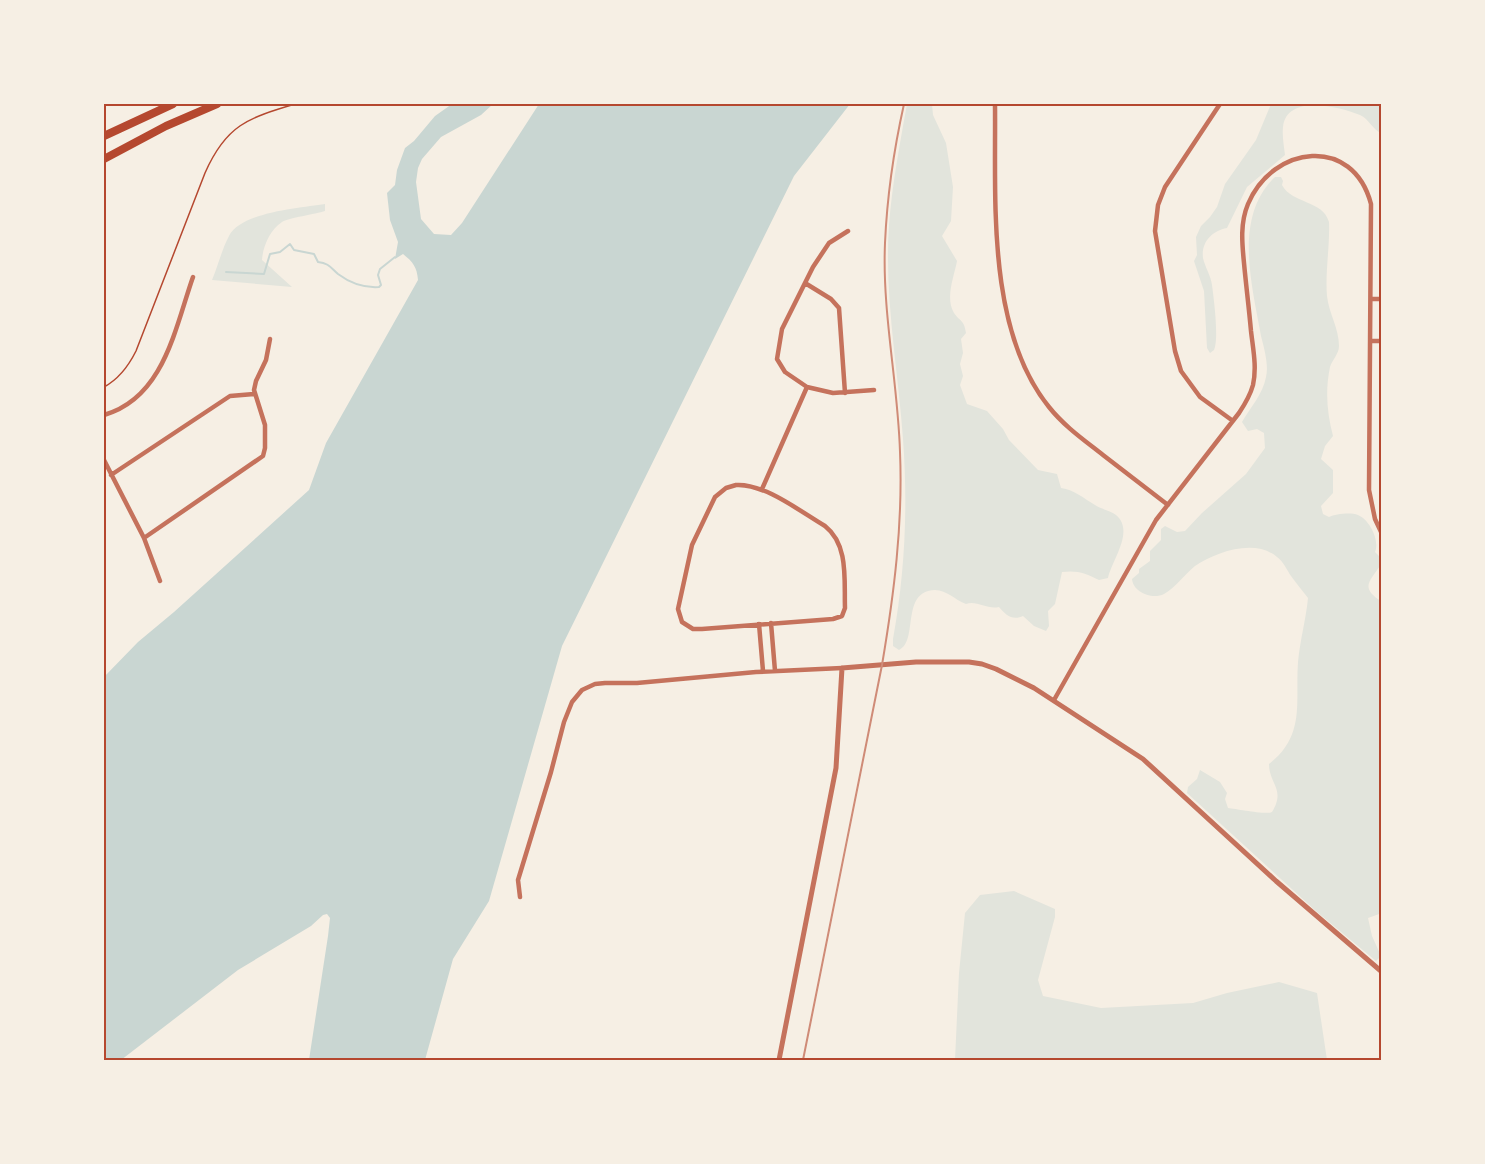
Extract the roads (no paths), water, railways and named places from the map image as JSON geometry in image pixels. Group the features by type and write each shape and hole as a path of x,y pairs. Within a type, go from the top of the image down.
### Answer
{"highway":[{"path":"104,136 173,104"},
{"path":"104,159 165,126 217,104"}],"street":[{"path":"996,104 997,225 1000,266 1010,320 1022,361 1041,397 1059,418 1168,505"},
{"path":"1220,104 1165,187 1158,204 1155,231 1175,351 1181,371 1200,397 1233,421"},
{"path":"1054,700 1152,528 1233,421 1249,396 1255,368 1242,247 1244,216 1254,192 1273,170 1302,157 1322,156 1343,164 1365,185 1371,204 1369,490 1375,519 1382,534"},
{"path":"848,231 829,243 805,283 782,329 777,358 785,372 807,387 833,393 874,390"},
{"path":"104,415 134,400 153,379 166,355 193,277"},
{"path":"805,283 831,299 839,308 845,393"},
{"path":"1371,299 1382,299"},
{"path":"144,538 263,456 265,451 264,425 254,394 256,381 266,360 270,339"},
{"path":"1370,341 1382,341"},
{"path":"762,489 807,387"},
{"path":"111,475 230,396 254,394"},
{"path":"104,460 144,538 160,580"},
{"path":"736,485 748,485 762,489 825,526 839,542 842,554 845,608 842,616 833,619 771,623 693,629 682,622 678,609 692,545 715,497 726,488 736,485"},
{"path":"771,623 775,670"},
{"path":"759,624 763,671"},
{"path":"520,897 518,887 522,867 564,722 577,696 588,686 775,670 924,662 982,664 1011,676 1054,700 1143,759 1276,881 1382,972"},
{"path":"779,1060 836,768 842,668"}],"waterway":[{"path":"226,272 264,274 270,254 280,252 290,244 294,250 314,254 318,262 327,265 347,280 363,286 379,287 381,285 378,275 380,269 395,257"}],"railway":[{"path":"803,1060 882,665 897,559 900,452 886,295 885,243 887,208 904,104"}]}
